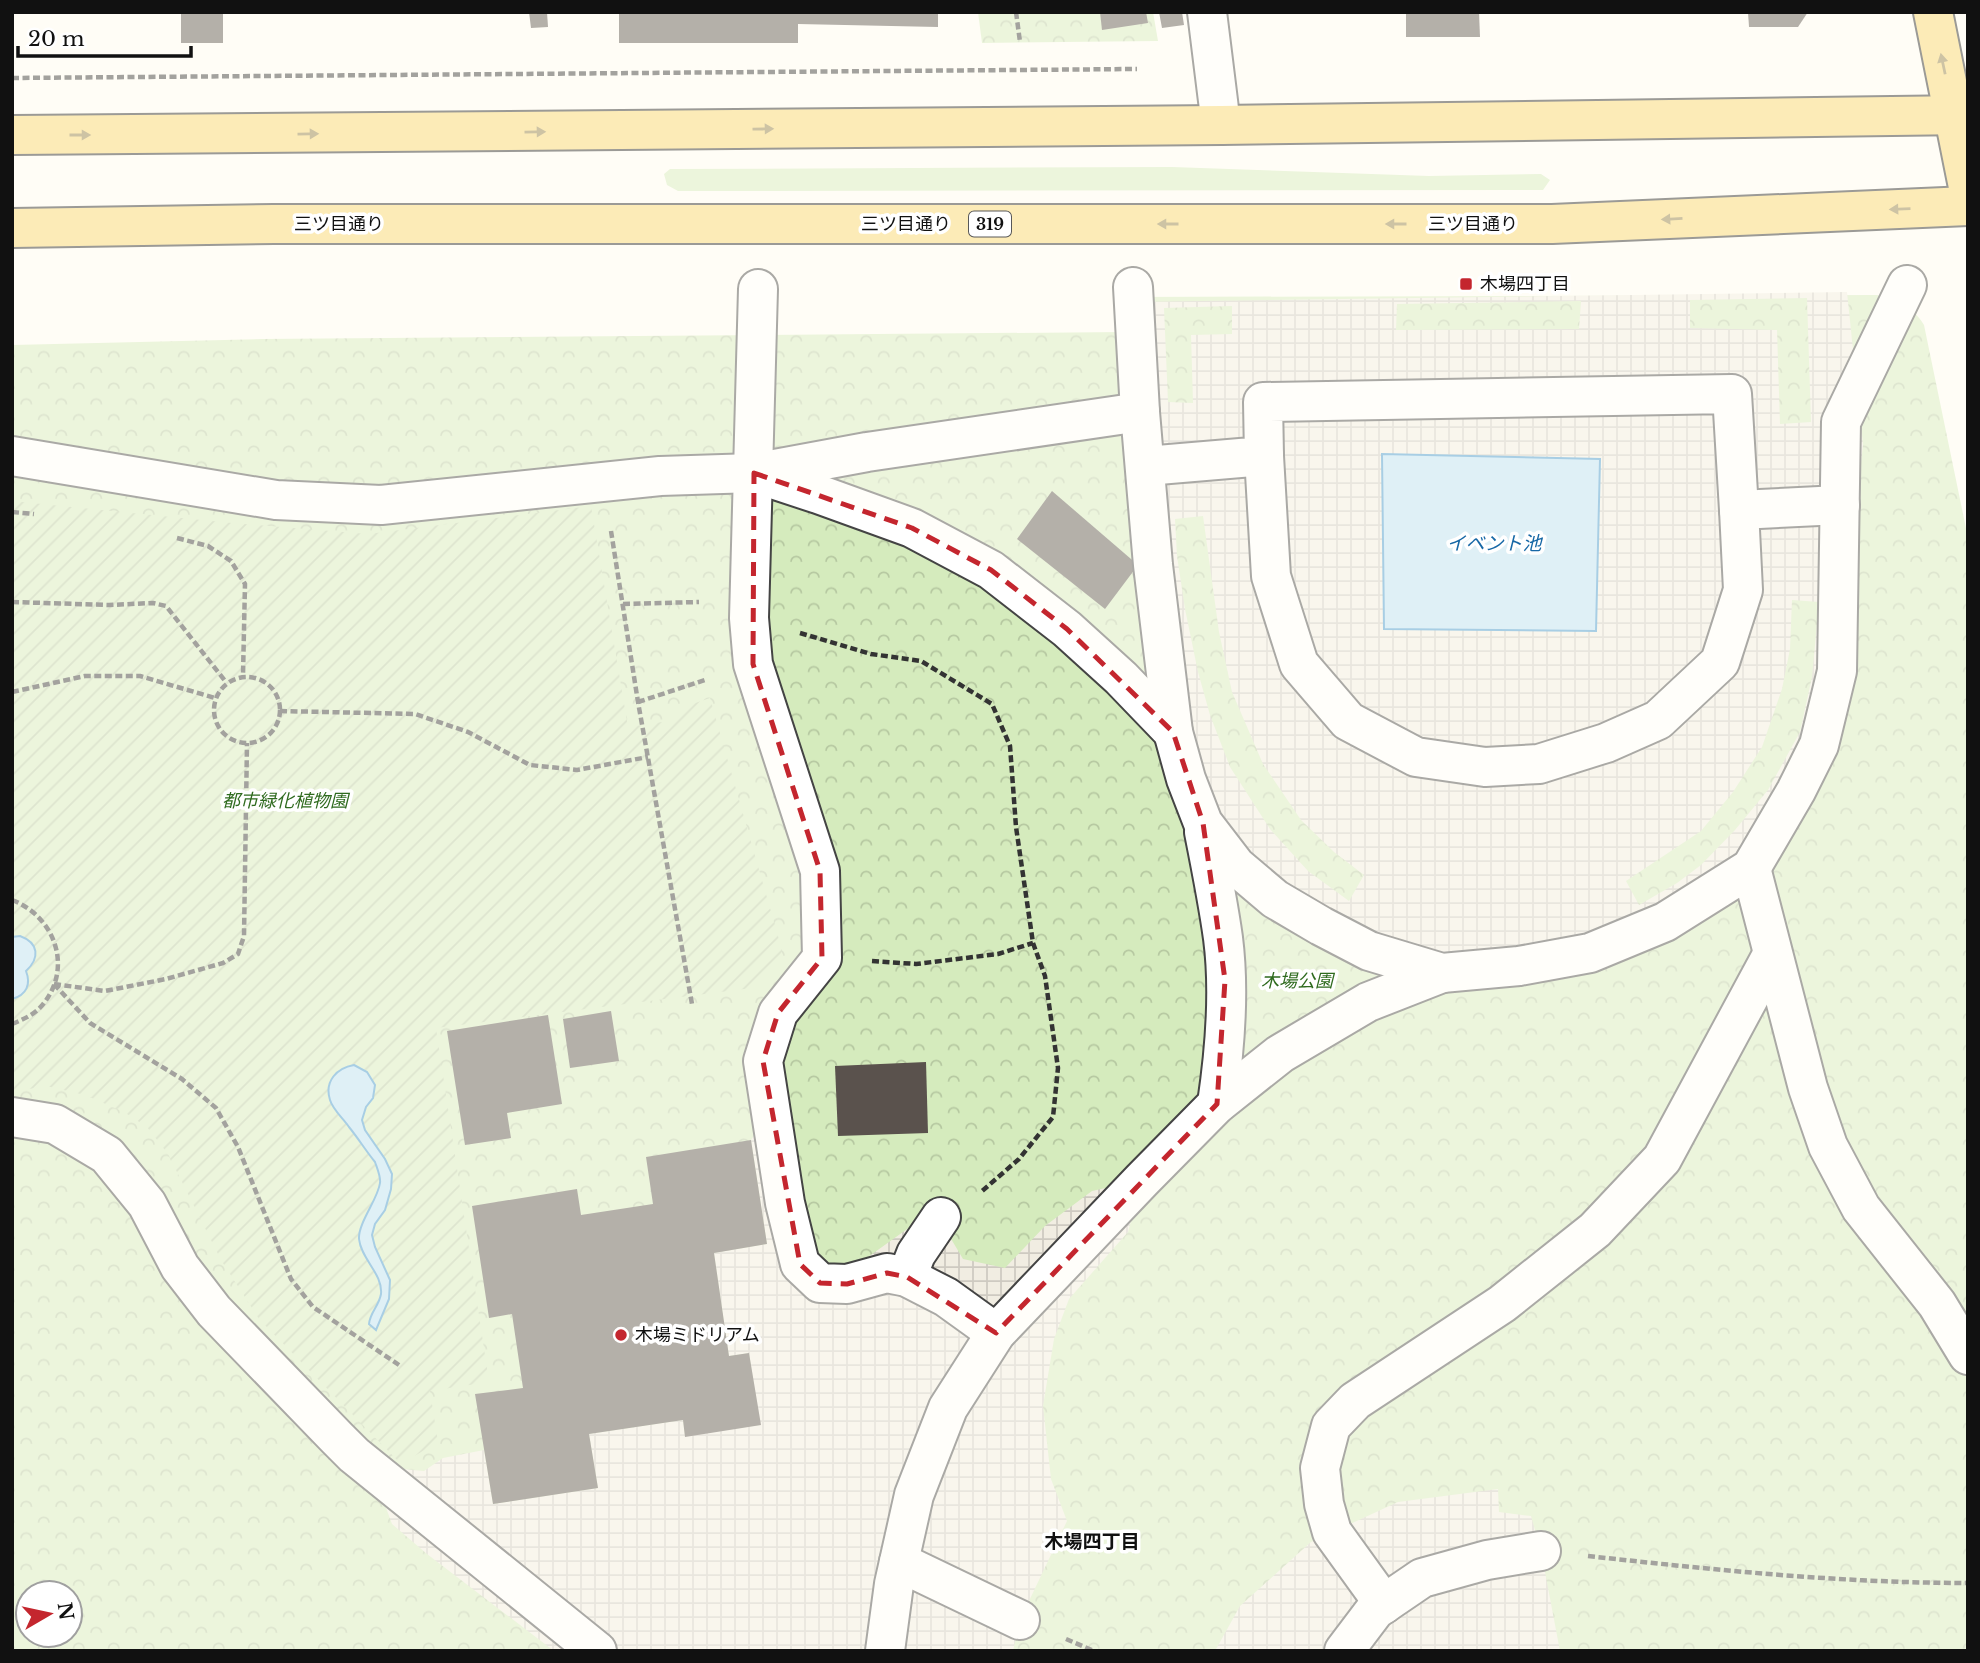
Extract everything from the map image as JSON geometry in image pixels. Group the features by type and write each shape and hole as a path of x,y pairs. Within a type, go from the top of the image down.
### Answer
{"main road":[{"path":"1933,12 1961,115 1968,187"},
{"path":"12,135 1221,125 1961,115"},
{"name":"三ツ目通り","path":"12,228 274,224 1552,224 1968,206"}],"street":[{"path":"1207,12 1221,125"},
{"path":"885,1651 899,1562 914,1494 948,1408 996,1333 1217,1104 1280,1054 1368,1002 1442,973 1519,966 1590,953 1665,922 1751,868 1796,791 1819,745 1837,671 1842,422 1907,285"},
{"path":"1133,287 1153,565 1173,732 1186,779 1203,823 1223,940 1226,980 1223,1059 1217,1104"},
{"path":"758,289 749,609 752,664 820,871 822,958 778,1013 763,1061 785,1203 800,1264 820,1283 847,1284 887,1273 907,1276 946,1297 996,1333"},
{"path":"1732,394 1739,510 1743,590 1720,662 1658,720 1606,743 1539,764 1485,767 1416,757 1348,721 1299,664 1271,576 1263,402 1732,394"},
{"path":"12,456 276,500 380,505 660,476 754,473 867,452 1140,412"},
{"path":"1146,466 1264,456"},
{"path":"754,473 912,528 991,570 1067,629 1121,678 1173,732"},
{"path":"1739,510 1840,505"},
{"path":"1203,823 1236,866 1275,899 1369,951 1442,973"},
{"path":"1751,868 1808,1088 1828,1146 1861,1208 1937,1304 1968,1356"},
{"path":"1384,1604 1332,1532 1324,1504 1320,1468 1331,1426 1355,1401 1503,1304 1595,1230 1662,1159 1772,955"},
{"path":"12,1117 55,1124 107,1154 147,1204 180,1267 214,1311 337,1438 597,1651"},
{"path":"907,1276 916,1254 941,1217"},
{"path":"1344,1651 1375,1610 1422,1578 1487,1560 1541,1551"},
{"path":"899,1562 1020,1620"}],"path":[{"path":"1016,12 1020,42"},
{"path":"12,78 1137,68"},
{"path":"603,482 638,702 692,1004"},
{"path":"12,512 40,515"},
{"path":"172,537 208,545 231,561 244,584 243,676"},
{"path":"12,602 109,605 153,603 166,606 226,682"},
{"path":"623,604 749,609 871,654 921,661 992,704 1010,746 1016,827 1033,943 1045,976 1058,1068 1053,1117 1019,1159 975,1198 941,1217"},
{"path":"638,702 752,664"},
{"path":"12,692 85,676 140,676 215,698"},
{"path":"243,676 257,677 269,685 278,697 280,711 277,723 270,734 260,741 234,741 223,735 216,724 213,711 215,698 226,682 243,676"},
{"path":"280,711 415,714 468,732 530,765 577,770 648,757"},
{"path":"54,984 105,991 166,979 223,963 238,954 244,936 247,743"},
{"path":"12,900 33,911 47,925 59,964 54,984 44,1003 30,1016 12,1024"},
{"path":"822,958 916,964 998,954 1033,943"},
{"path":"54,984 90,1023 182,1079 216,1108 238,1147 291,1279 313,1307 399,1365"},
{"path":"1541,1551 1783,1576 1900,1583 1968,1583"}],"highlighted area":[{"path":"754,473 912,528 991,570 1067,629 1173,732 1203,823 1225,980 1217,1104 996,1333 907,1277 887,1273 847,1284 820,1283 800,1264 763,1061 778,1013 822,958 820,871 753,664"}],"green space":[{"path":"978,12 1153,12 1158,41 982,43"},
{"path":"1172,167 1429,176 1541,174 1550,180 1543,190 678,191 667,185 664,174 670,169"},
{"name":"木場公園","path":"1877,295 1910,309 1924,325 1968,538 1968,1651 12,1651 12,345 262,339 1125,332 1131,297"},
{"name":"都市緑化植物園","path":"12,501 368,534 591,506 628,727 669,721 678,709 710,698 782,950 779,961 760,987 436,1028 489,1382 430,1391 438,1442 401,1464 259,1319 221,1260 168,1154 147,1127 124,1112 85,1095 46,1086 12,1092"}],"shaded area":[{"path":"1847,292 1863,445 1837,671 1751,868 1519,966 1369,951 1203,823 1134,302","holes":["1807,298 1811,422 1780,424 1777,330 1690,328 1690,300","1581,301 1579,329 1396,330 1397,304","1232,306 1232,334 1191,335 1193,403 1168,402 1164,308","1203,516 1219,632 1232,692 1263,764 1301,820 1334,852 1364,875 1349,901 1308,871 1270,829 1230,767 1210,715 1198,672 1177,556 1175,519","1792,600 1819,602 1812,677 1800,732 1768,790 1701,865 1677,883 1639,905 1626,881 1701,831 1733,792 1762,747 1782,689 1790,649"]},
{"path":"770,1112 814,1263 854,1267 938,1207 944,1227 963,1259 1005,1268 1045,1226 1092,1191 1142,1180 1128,1232 1069,1299 1054,1339 1043,1406 1051,1479 1067,1521 1020,1620 1013,1651 554,1651 392,1524 372,1470 424,1471 443,1458 484,1450 493,1504 598,1488 589,1434 683,1420 685,1436 760,1425 749,1353 729,1356 714,1253 767,1244 751,1140"},
{"path":"1498,1489 1499,1512 1531,1516 1541,1551 1560,1651 1215,1651 1240,1606 1311,1542 1398,1502"}],"water":[{"name":"イベント池","path":"1382,454 1600,459 1596,631 1384,629"},
{"path":"20,936 34,947 35,956 26,971 26,988 21,995 12,999 12,937"},
{"path":"354,1065 367,1072 375,1085 373,1098 366,1107 362,1120 365,1130 392,1174 385,1210 375,1224 372,1235 390,1280 389,1299 376,1330 369,1324 380,1298 381,1287 359,1239 378,1189 379,1175 375,1162 333,1107 329,1093 333,1076"}],"building":[{"path":"181,12 223,12 223,43 181,43"},
{"path":"529,12 547,12 548,27 531,28"},
{"path":"619,12 938,12 938,27 798,24 798,43 619,43"},
{"path":"1100,12 1146,12 1148,23 1102,30"},
{"path":"1159,12 1182,12 1184,25 1162,28"},
{"path":"1406,12 1479,12 1480,37 1406,37"},
{"path":"1748,12 1808,12 1798,27 1749,27"},
{"path":"1052,491 1138,565 1105,609 1017,539"},
{"path":"611,1011 619,1061 570,1068 563,1019"},
{"path":"548,1015 562,1104 507,1113 511,1138 465,1145 447,1031"},
{"path":"926,1062 928,1133 838,1136 835,1066"},
{"name":"木場ミドリアム","path":"751,1140 767,1244 714,1253 729,1356 749,1353 761,1425 685,1437 683,1420 589,1434 598,1488 493,1504 475,1394 523,1388 512,1314 489,1318 472,1206 577,1189 581,1215 653,1204 646,1157"}],"place":[{"name":"木場四丁目","path":"1466,284"},
{"name":"木場ミドリアム","path":"621,1335"}],"district":[{"name":"木場四丁目","path":"1092,1541"}]}
